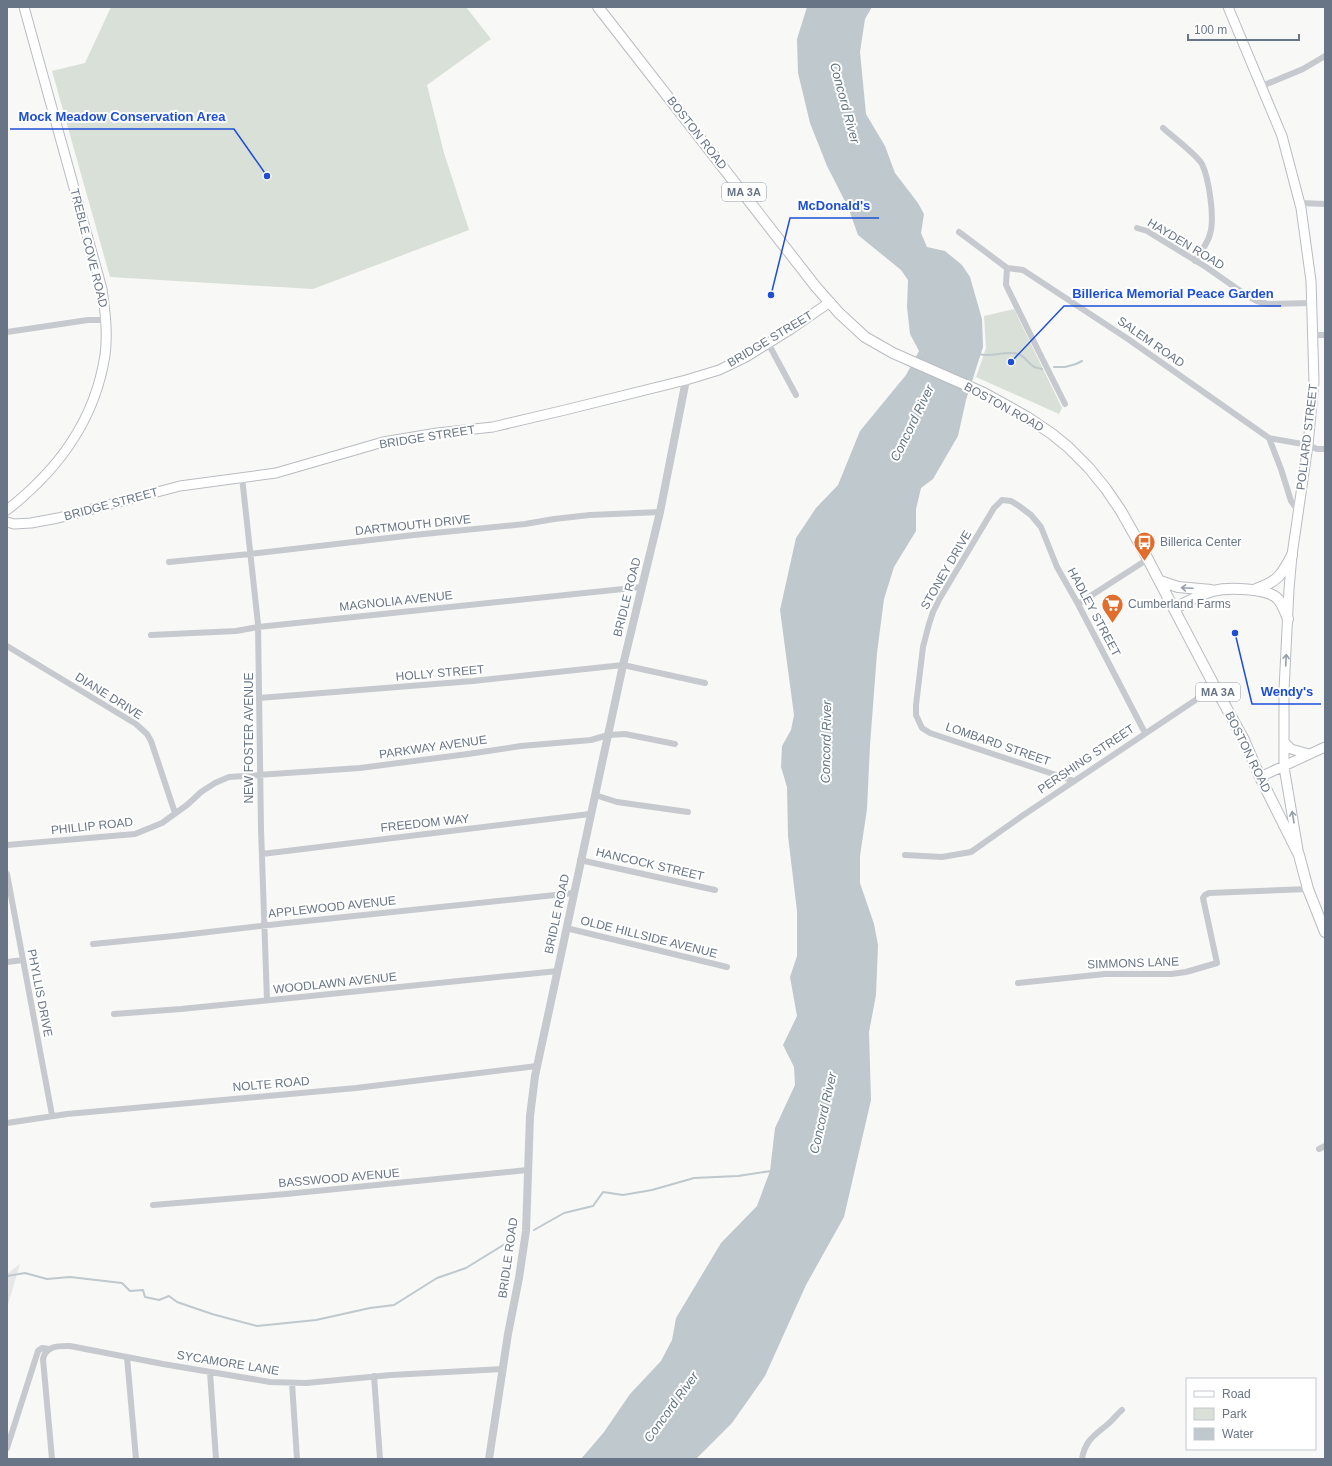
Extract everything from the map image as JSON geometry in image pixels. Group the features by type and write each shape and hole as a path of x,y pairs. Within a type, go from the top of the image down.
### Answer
{"main road":[{"name":"TREBLE COVE ROAD","path":"7,510 55,465 79,431 90,410 100,378 105,354 106,320 102,289 24,7"},
{"name":"BOSTON ROAD","path":"598,7 839,313 865,337 893,353 984,394 1027,417 1057,439 1078,458 1106,489 1121,511 1148,558 1244,740 1260,777 1299,855 1308,889 1325,932"},
{"name":"POLLARD STREET","path":"1228,7 1282,136 1300,203 1312,281 1314,382 1308,445 1292,555 1284,690 1284,767 1299,855"},
{"name":"BRIDGE STREET","path":"7,522 14,524 51,519 180,486 276,473 383,442 437,433 493,427 686,380 720,370 746,357 830,302"},
{"path":"1160,581 1178,587 1215,590 1256,589 1268,586 1278,578 1292,555"},
{"path":"1256,589 1267,592 1278,599 1288,618"},
{"path":"1174,609 1215,590"},
{"path":"1284,742 1291,749 1309,754"},
{"path":"1260,777 1325,747"}],"street":[{"path":"1262,86 1303,69 1325,56"},
{"path":"1163,128 1202,164 1209,192 1212,211 1210,236 1196,261"},
{"path":"1300,203 1325,204"},
{"name":"HAYDEN ROAD","path":"1137,228 1147,231 1196,261 1246,295 1258,301 1268,304 1312,303"},
{"name":"SALEM ROAD","path":"959,232 1007,268 1023,270 1128,339 1269,438 1325,449"},
{"path":"1007,268 1006,285 1065,404"},
{"path":"7,332 88,320 106,320"},
{"path":"1314,335 1325,335"},
{"path":"768,343 796,395"},
{"name":"BRIDLE ROAD","path":"489,1459 526,1231 530,1116 537,1066 623,665 660,512 686,380"},
{"path":"1269,438 1291,501 1298,509"},
{"name":"NEW FOSTER AVENUE","path":"242,477 258,627 262,854 268,1000"},
{"name":"STONEY DRIVE","path":"919,722 916,715 916,705 923,647 933,612 994,508 1002,500 1011,501 1019,506"},
{"name":"HADLEY STREET","path":"1019,506 1031,515 1041,527 1057,567 1078,604 1145,734"},
{"name":"DARTMOUTH DRIVE","path":"169,562 525,524 590,515 660,512"},
{"path":"1078,604 1148,558"},
{"name":"MAGNOLIA AVENUE","path":"151,634 236,631 258,627 642,587"},
{"name":"DIANE DRIVE","path":"7,646 136,724 143,730 151,741 175,813"},
{"name":"HOLLY STREET","path":"259,698 473,681 623,665 705,683"},
{"name":"PERSHING STREET","path":"905,855 942,857 971,852 1215,686"},
{"name":"LOMBARD STREET","path":"919,722 922,728 930,733 1074,781"},
{"name":"PARKWAY AVENUE","path":"260,774 360,768 521,746 591,740 608,735 625,734 675,744"},
{"name":"PHILLIP ROAD","path":"7,845 134,834 162,823 187,805 201,792 216,783 229,777 260,774"},
{"path":"595,795 617,802 688,812"},
{"name":"FREEDOM WAY","path":"262,854 590,814"},
{"name":"HANCOCK STREET","path":"580,860 715,890"},
{"name":"PHYLLIS DRIVE","path":"7,874 52,1115"},
{"name":"SIMMONS LANE","path":"1018,982 1105,974 1171,974 1186,972 1217,963 1203,898 1205,895 1209,893 1308,889"},
{"name":"APPLEWOOD AVENUE","path":"93,944 574,893"},
{"name":"OLDE HILLSIDE AVENUE","path":"566,928 727,967"},
{"path":"7,962 23,960"},
{"name":"WOODLAWN AVENUE","path":"114,1014 558,971"},
{"name":"NOLTE ROAD","path":"7,1123 52,1115 356,1088 537,1066"},
{"name":"BASSWOOD AVENUE","path":"153,1205 286,1194 527,1170"},
{"name":"SYCAMORE LANE","path":"49,1349 56,1346 70,1346 270,1382 306,1383 374,1376 503,1370"},
{"path":"7,1448 38,1351 42,1348 49,1349"},
{"path":"49,1349 44,1355 43,1359 52,1459"},
{"path":"127,1357 136,1459"},
{"path":"210,1372 216,1459"},
{"path":"374,1376 380,1459"},
{"path":"292,1382 297,1459"},
{"path":"1082,1459 1086,1446 1091,1438 1122,1410"}],"shaded area":[{"path":"20,1264 7,1308 7,1274"}],"green space":[{"path":"111,7 466,7 491,39 427,85 444,153 469,230 313,289 110,277 52,71 85,63"},
{"path":"1014,309 1062,408 1059,414 976,377 986,348 984,316"}],"water":[{"name":"Concord River","path":"807,7 872,7 865,19 860,52 866,114 885,146 895,173 918,203 924,214 921,233 927,247 945,251 962,265 970,277 982,319 983,347 966,400 958,436 933,479 921,488 916,509 916,531 894,567 884,599 877,653 867,809 860,856 860,883 874,924 878,945 876,995 869,1032 871,1100 844,1217 806,1285 765,1376 732,1423 696,1459 581,1459 604,1432 630,1394 661,1361 672,1340 676,1318 721,1243 757,1206 770,1171 775,1128 795,1085 794,1067 783,1045 797,1016 790,977 797,956 797,911 788,836 787,787 781,767 782,746 791,730 794,715 780,610 796,538 816,508 838,485 860,431 906,375 919,351 910,334 907,307 908,280 901,270 858,235 848,207 827,166 810,123 798,73 797,39"}],"waterway":[{"path":"979,354 1018,354 1034,367 1042,369"},
{"path":"1054,367 1065,367 1082,361"},
{"path":"534,1230 564,1213 593,1206 603,1192 623,1195 652,1190 694,1178 738,1176 771,1171"},
{"path":"7,1276 25,1273 47,1279 70,1277 122,1283 130,1291 143,1290 145,1297 159,1300 169,1296 177,1302 212,1314 257,1326 316,1320 370,1308 394,1305 437,1278 466,1268 513,1239"}],"place":[{"name":"Mock Meadow Conservation Area","path":"267,176"},
{"name":"McDonald's","path":"771,295"},
{"name":"Billerica Memorial Peace Garden","path":"1011,362"},
{"name":"Billerica Center","path":"1144,562"},
{"name":"Cumberland Farms","path":"1113,624"},
{"name":"Wendy's","path":"1235,633"}]}
